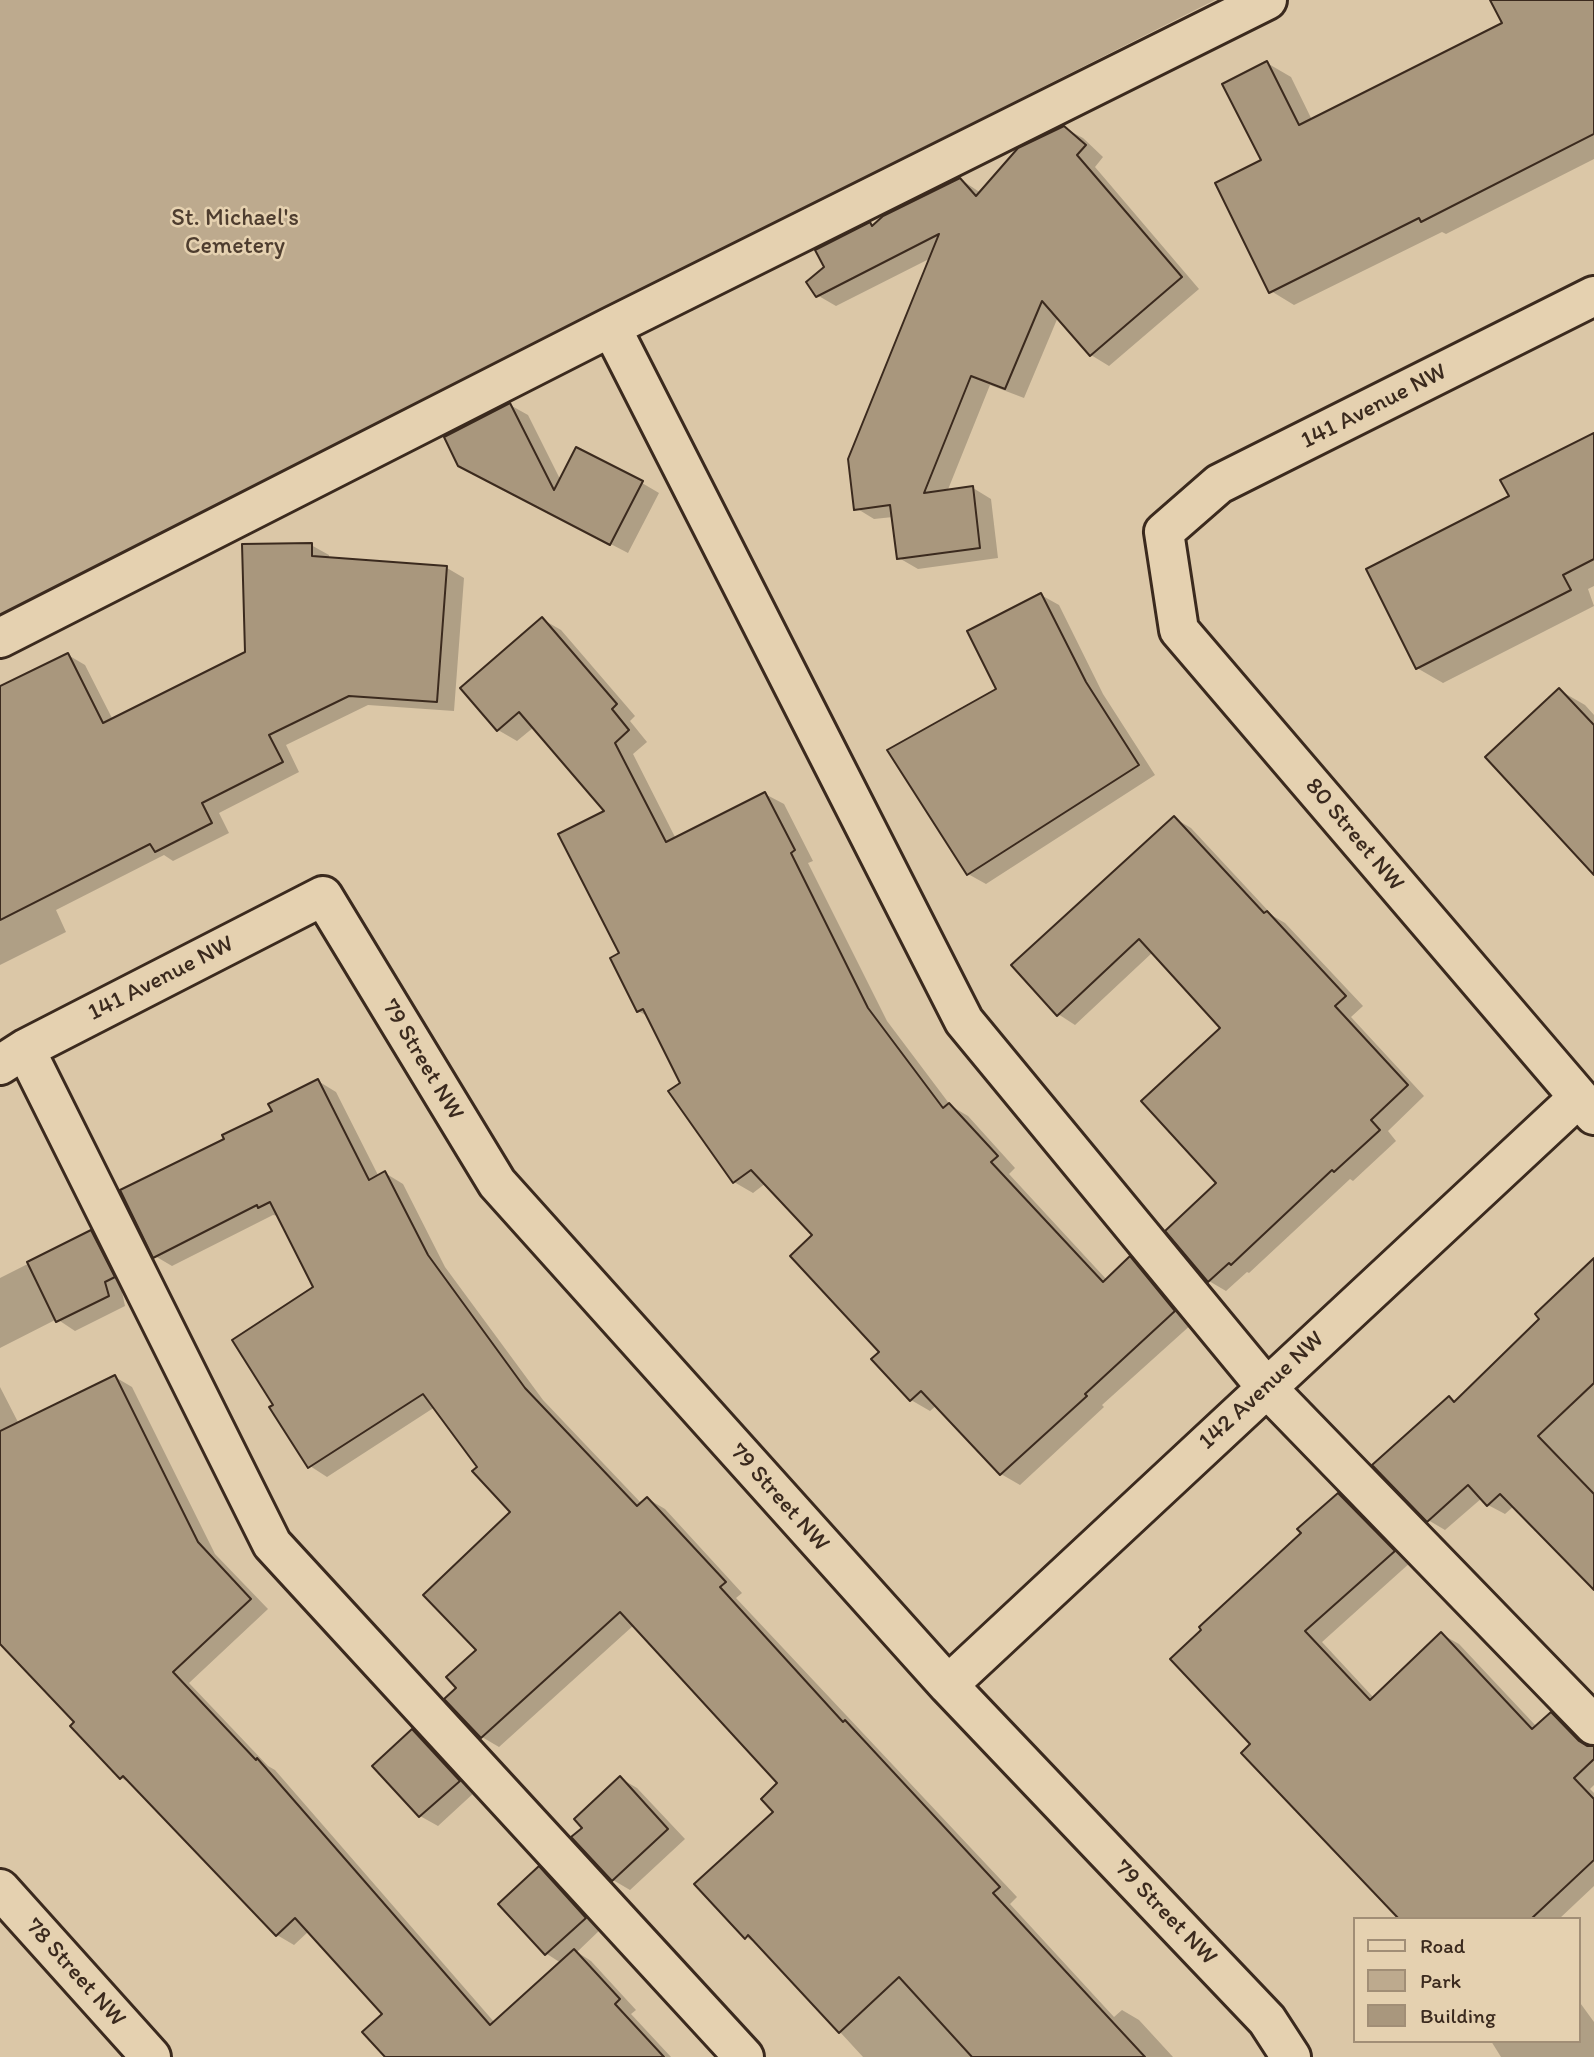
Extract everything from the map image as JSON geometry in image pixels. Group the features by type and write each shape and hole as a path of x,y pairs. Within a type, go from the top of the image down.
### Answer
{"street":[{"path":"0,638 611,327 1267,0"},
{"name":"141 Avenue NW","path":"1164,531 1219,484 1594,296"},
{"path":"611,327 964,1021 1266,1387 1594,1725"},
{"name":"80 Street NW","path":"1164,531 1179,630 1586,1107"},
{"name":"141 Avenue NW","path":"12,1057 323,896"},
{"name":"79 Street NW","path":"323,896 497,1183 948,1685 1267,2021 1291,2057"},
{"path":"12,1057 272,1544 744,2057"},
{"name":"142 Avenue NW","path":"948,1685 1266,1387 1586,1107"},
{"name":"78 Street NW","path":"0,1889 151,2057"}],"green space":[{"name":"St. Michael's Cemetery","path":"0,0 1215,0 0,614"}],"building":[{"path":"1490,0 1594,0 1594,134 1421,222 1419,218 1269,293 1215,183 1261,160 1222,84 1267,61 1299,125 1502,23"},
{"path":"1064,126 1086,145 1077,155 1182,277 1090,356 1042,301 1005,389 971,376 924,493 973,486 980,548 897,559 890,505 854,510 848,459 939,234 816,297 806,282 824,267 815,250 870,222 872,226 883,216 960,178 976,196 1018,148"},
{"path":"510,403 554,490 576,447 643,481 610,545 458,466 444,437"},
{"path":"1594,433 1594,559 1563,575 1571,590 1416,669 1366,569 1509,496 1500,480"},
{"path":"312,543 312,556 447,566 437,702 349,696 269,735 283,762 202,803 212,823 155,852 150,844 0,920 0,686 68,653 103,723 245,652 242,544"},
{"path":"1041,593 1086,682 1139,765 967,875 887,750 996,689 967,631"},
{"path":"542,617 617,704 612,709 629,730 615,743 666,842 765,792 795,850 791,853 868,1008 943,1108 949,1103 998,1156 991,1162 1103,1282 1130,1256 1175,1311 1000,1475 921,1391 910,1401 871,1359 879,1352 790,1256 812,1235 751,1170 733,1183 668,1091 680,1083 643,1009 637,1012 610,958 619,953 558,834 604,811 519,712 497,731 460,688"},
{"path":"1559,688 1594,725 1594,875 1485,757"},
{"path":"1174,816 1346,996 1335,1006 1408,1085 1371,1120 1380,1130 1334,1172 1332,1170 1231,1265 1229,1263 1208,1282 1165,1231 1216,1183 1141,1101 1220,1028 1139,939 1057,1016 1011,965"},
{"path":"318,1079 369,1180 385,1171 428,1255 525,1388 637,1506 647,1497 726,1582 720,1587 843,1722 845,1720 1000,1887 993,1893 1145,2057 972,2057 899,1977 839,2033 748,1935 745,1939 694,1884 773,1812 761,1799 777,1783 620,1612 481,1738 444,1699 456,1688 446,1677 476,1650 423,1595 510,1512 472,1471 477,1467 423,1394 308,1468 269,1407 273,1405 232,1340 313,1287 270,1202 258,1208 257,1205 153,1258 120,1190 224,1139 222,1135 272,1111 268,1104"},
{"path":"91,1230 115,1277 105,1282 109,1296 56,1322 27,1262"},
{"path":"1594,1258 1594,1383 1538,1436 1594,1494 1594,1590 1500,1494 1487,1506 1468,1485 1427,1522 1372,1465 1449,1396 1454,1402 1539,1319 1535,1314"},
{"path":"115,1375 198,1542 251,1599 173,1672 256,1760 257,1758 490,2025 574,1949 620,1999 615,2004 664,2057 385,2057 362,2032 382,2014 295,1918 276,1936 123,1776 120,1779 70,1726 74,1722 0,1644 0,1431"},
{"path":"1338,1493 1395,1551 1305,1631 1370,1700 1441,1632 1532,1729 1551,1712 1579,1741 1587,1746 1594,1746 1594,1759 1574,1778 1594,1799 1594,1860 1533,1917 1397,1917 1241,1753 1250,1744 1170,1659 1201,1630 1199,1627 1301,1533 1297,1529"},
{"path":"412,1729 460,1781 419,1817 372,1766"},
{"path":"620,1776 668,1829 612,1881 571,1837 582,1828 574,1819"},
{"path":"539,1866 586,1918 545,1955 498,1904"}]}
